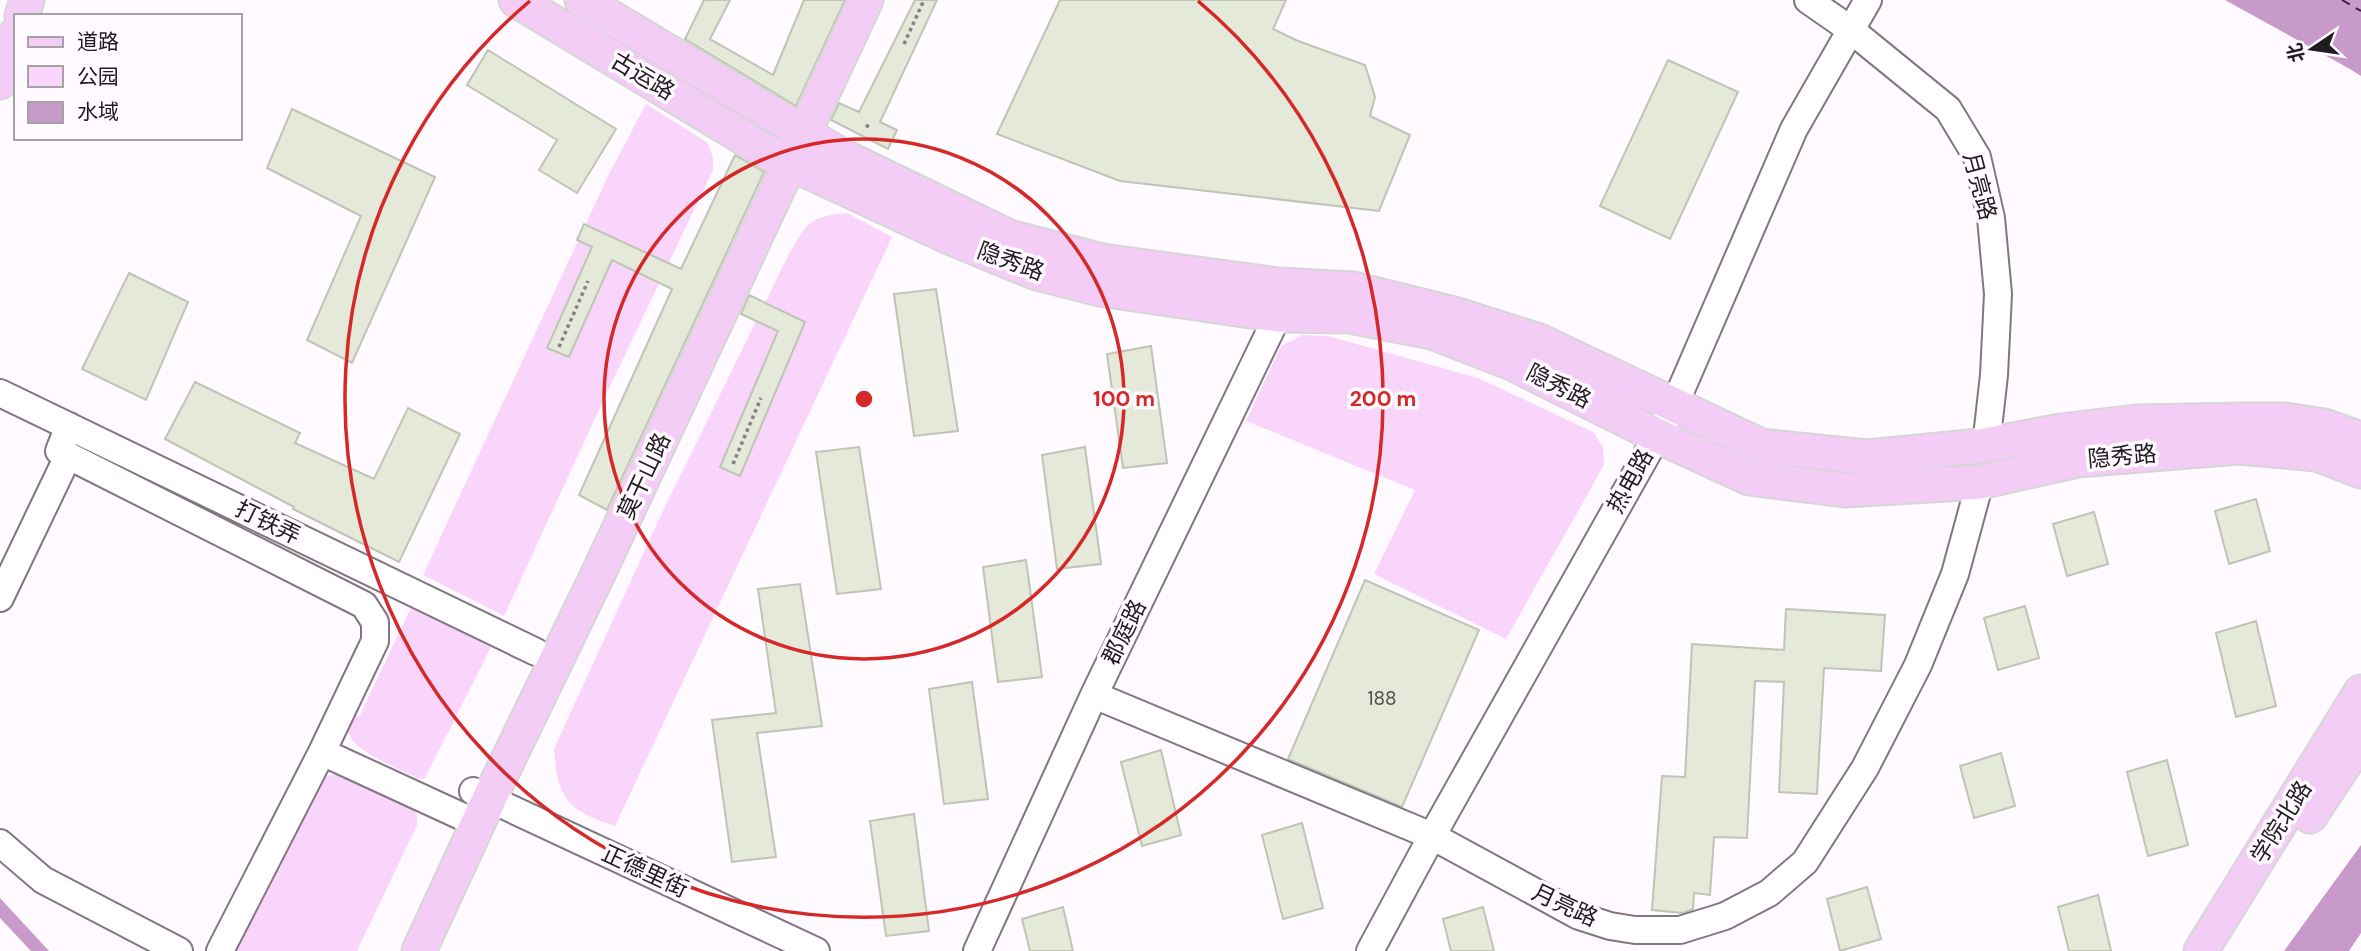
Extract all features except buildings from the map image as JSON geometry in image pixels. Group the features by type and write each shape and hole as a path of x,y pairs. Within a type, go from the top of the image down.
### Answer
{"main road":[{"name":"古运路","path":"516,0 780,159"},
{"name":"古运路","path":"582,0 794,127"},
{"name":"莫干山路","path":"397,951 599,572 794,127 841,0"},
{"name":"莫干山路","path":"794,127 866,0"},
{"path":"0,82 14,40"},
{"name":"隐秀路","path":"794,127 844,157 1009,237 1102,261 1278,285 1353,289 1454,314 1539,341 1761,446 1867,457 1986,446 2061,431 2136,422 2243,420 2285,420 2324,426 2361,439"},
{"name":"莫干山路","path":"419,951 475,801 536,652 780,159"},
{"name":"隐秀路","path":"780,159 949,237 1034,272 1100,289 1278,315 1350,316 1432,332 1512,363 1749,478 1845,490 1980,482 2078,460 2238,447 2317,454 2361,471"},
{"name":"学院北路","path":"2201,951 2361,692"},
{"name":"学院北路","path":"2224,951 2361,739"}],"street":[{"name":"月亮路","path":"1808,0 1851,30 1948,109 1977,157 1991,218 1998,295 1994,375 1986,446"},
{"name":"热电路","path":"1370,951 1674,406 1794,129 1868,0"},
{"name":"郡庭路","path":"977,951 1094,695 1278,315"},
{"name":"打铁弄","path":"0,393 536,652"},
{"path":"69,426 59,451 364,605 375,622 374,641 323,752 220,951"},
{"path":"0,598 68,456"},
{"name":"月亮路","path":"1094,695 1432,836 1579,916 1610,926 1635,930 1680,930 1725,916 1769,893 1805,862 1865,768 1917,665 1955,574 1980,482"},
{"name":"正德里街","path":"323,752 475,801 816,951"},
{"path":"0,843 43,880 178,951"}],"path":[{"path":"904,44 925,0"},
{"path":"559,347 588,281"},
{"path":"733,464 761,398"}],"green space":[{"path":"646,104 708,143 713,158 713,170 504,616 423,575 608,176"},
{"path":"847,213 892,237 615,826 598,820 575,808 562,791 554,749 660,517 788,256 810,224 834,214"},
{"path":"1303,335 1328,336 1478,378 1593,432 1603,447 1604,465 1506,639 1374,574 1415,490 1246,421 1281,346"},
{"path":"411,608 492,645 425,778 418,779 361,749 350,736 348,728 350,713 359,717"},
{"path":"340,774 412,806 417,815 417,825 357,951 236,951 313,787 325,778"}],"water":[{"path":"2225,0 2361,0 2361,76 2350,69"},
{"path":"2361,845 2361,933 2349,951 2284,951"},
{"path":"0,898 49,951 31,951 0,918"}],"ferry route":[{"path":"2342,0 2361,11"}]}
